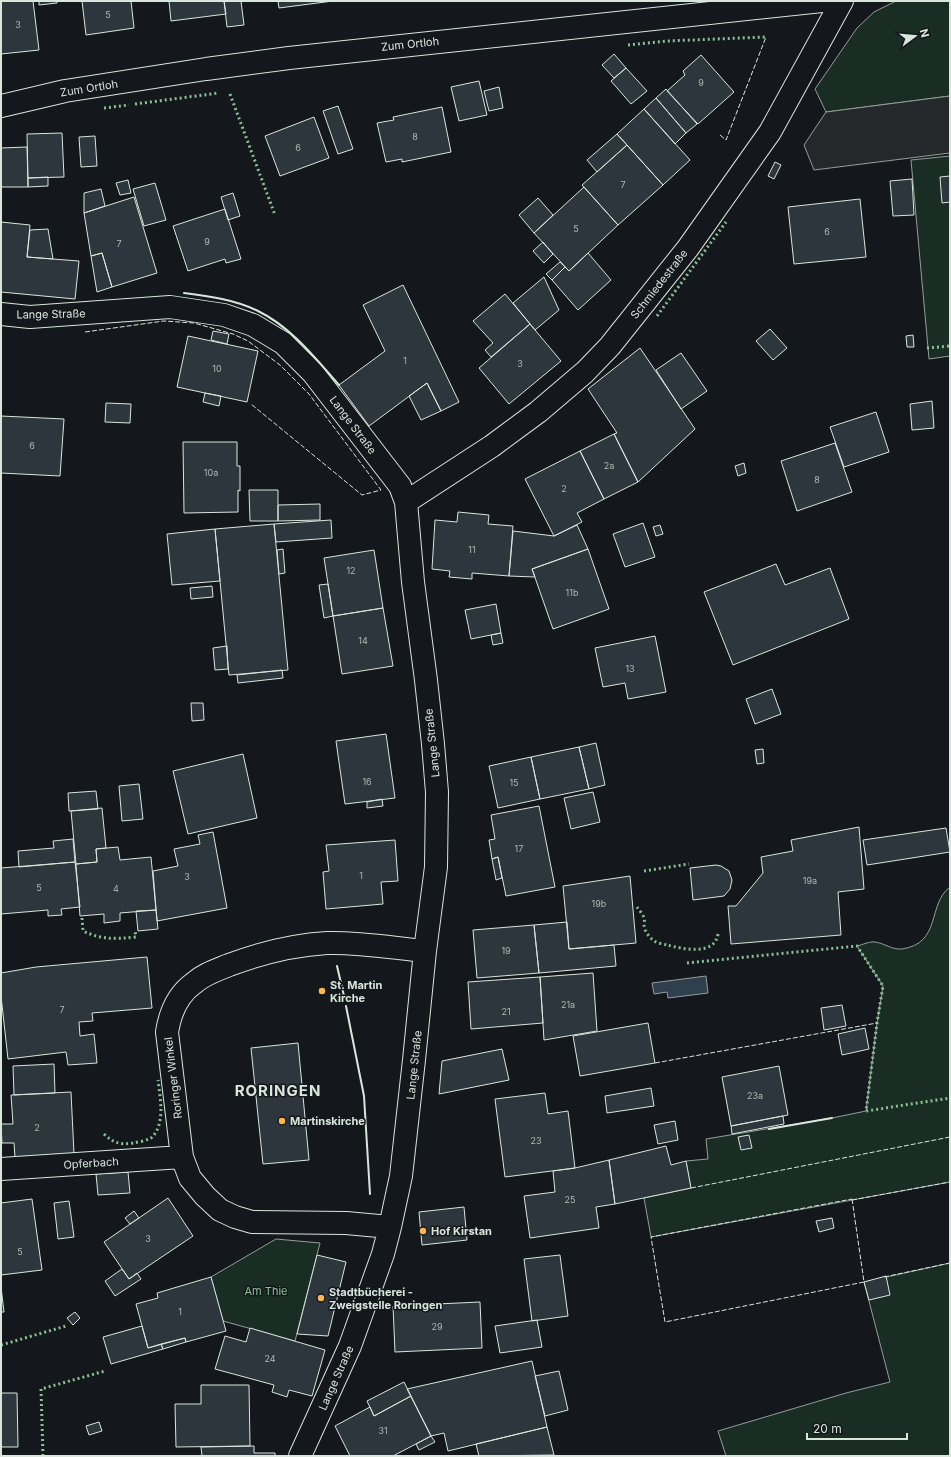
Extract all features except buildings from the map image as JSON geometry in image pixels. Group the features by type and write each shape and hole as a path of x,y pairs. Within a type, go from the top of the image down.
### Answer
{"street":[{"name":"Zum Ortloh","path":"1,106 65,91 206,69 289,58 822,1"},
{"name":"Schmiedestraße","path":"406,502 492,446 527,421 585,372 610,346 688,248 770,132 842,1"},
{"name":"Lange Straße","path":"1,314 30,317 170,307 224,315 253,325 283,343 313,373 400,486 406,502 413,582 426,680 437,792 436,867 425,951 401,1176 390,1227 350,1346 300,1456"},
{"name":"Roringer Winkel","path":"390,1227 346,1223 252,1222 235,1217 220,1210 205,1196 190,1178 182,1157 167,1032 169,1018 174,1004 193,983 213,972 253,957 303,945 328,943 425,951"},
{"name":"Opferbach","path":"1,1169 182,1157"}],"green space":[{"path":"896,1 950,1 950,96 826,112 815,89 857,28 874,12"},
{"path":"950,156 950,356 929,359 911,160"},
{"path":"950,887 950,1182 651,1237 644,1198 691,1188 686,1161 708,1159 706,1139 866,1111 883,986 857,946 873,942 902,949 915,945 923,939 929,931 938,903 943,894"},
{"name":"Am Thie","path":"276,1239 320,1243 295,1341 223,1321 211,1277"},
{"path":"950,1263 950,1456 726,1456 718,1431 846,1393 890,1382 864,1282"}],"shaded area":[{"path":"950,96 950,153 814,170 804,145 826,112"}],"water":[{"path":"706,976 708,993 668,998 667,992 654,994 652,983"}],"hedge":[{"path":"628,45 667,41 766,37"},
{"path":"135,104 219,93"},
{"path":"230,94 275,215"},
{"path":"104,108 129,105"},
{"path":"657,316 726,222"},
{"path":"927,348 950,346"},
{"path":"644,871 689,864"},
{"path":"637,907 642,914 647,933 654,941 658,943 689,949 705,948 711,946 716,941 718,934"},
{"path":"82,918 83,931 96,936 115,938 136,937 135,931"},
{"path":"687,963 857,946 883,986 866,1111 950,1098"},
{"path":"104,1134 114,1141 125,1144 144,1141 151,1138 159,1126 161,1110 158,1080"},
{"path":"1,1345 66,1326"},
{"path":"43,1456 41,1389 105,1371"}],"fence":[{"path":"720,135 726,140 766,37"},
{"path":"85,332 164,321 194,323 233,334 248,341 280,365 309,394 381,490 362,495 251,404"},
{"path":"655,1063 877,1023"},
{"path":"691,1188 950,1137"},
{"path":"852,1200 950,1182"},
{"path":"852,1199 864,1282 665,1322 651,1237 852,1199"},
{"path":"884,1277 950,1263"}],"wall":[{"path":"184,293 232,301 250,307 270,318 292,334 339,385"},
{"path":"337,966 344,996"},
{"path":"346,1006 364,1096 370,1194"},
{"path":"769,1129 832,1118"}],"place":[{"name":"St. Martin Kirche","path":"322,991"},
{"name":"Martinskirche","path":"282,1121"},
{"name":"Hof Kirstan","path":"423,1231"},
{"name":"Stadtbücherei - Zweigstelle Roringen","path":"321,1298"}],"district":[{"name":"RORINGEN","path":"278,1091"}]}
